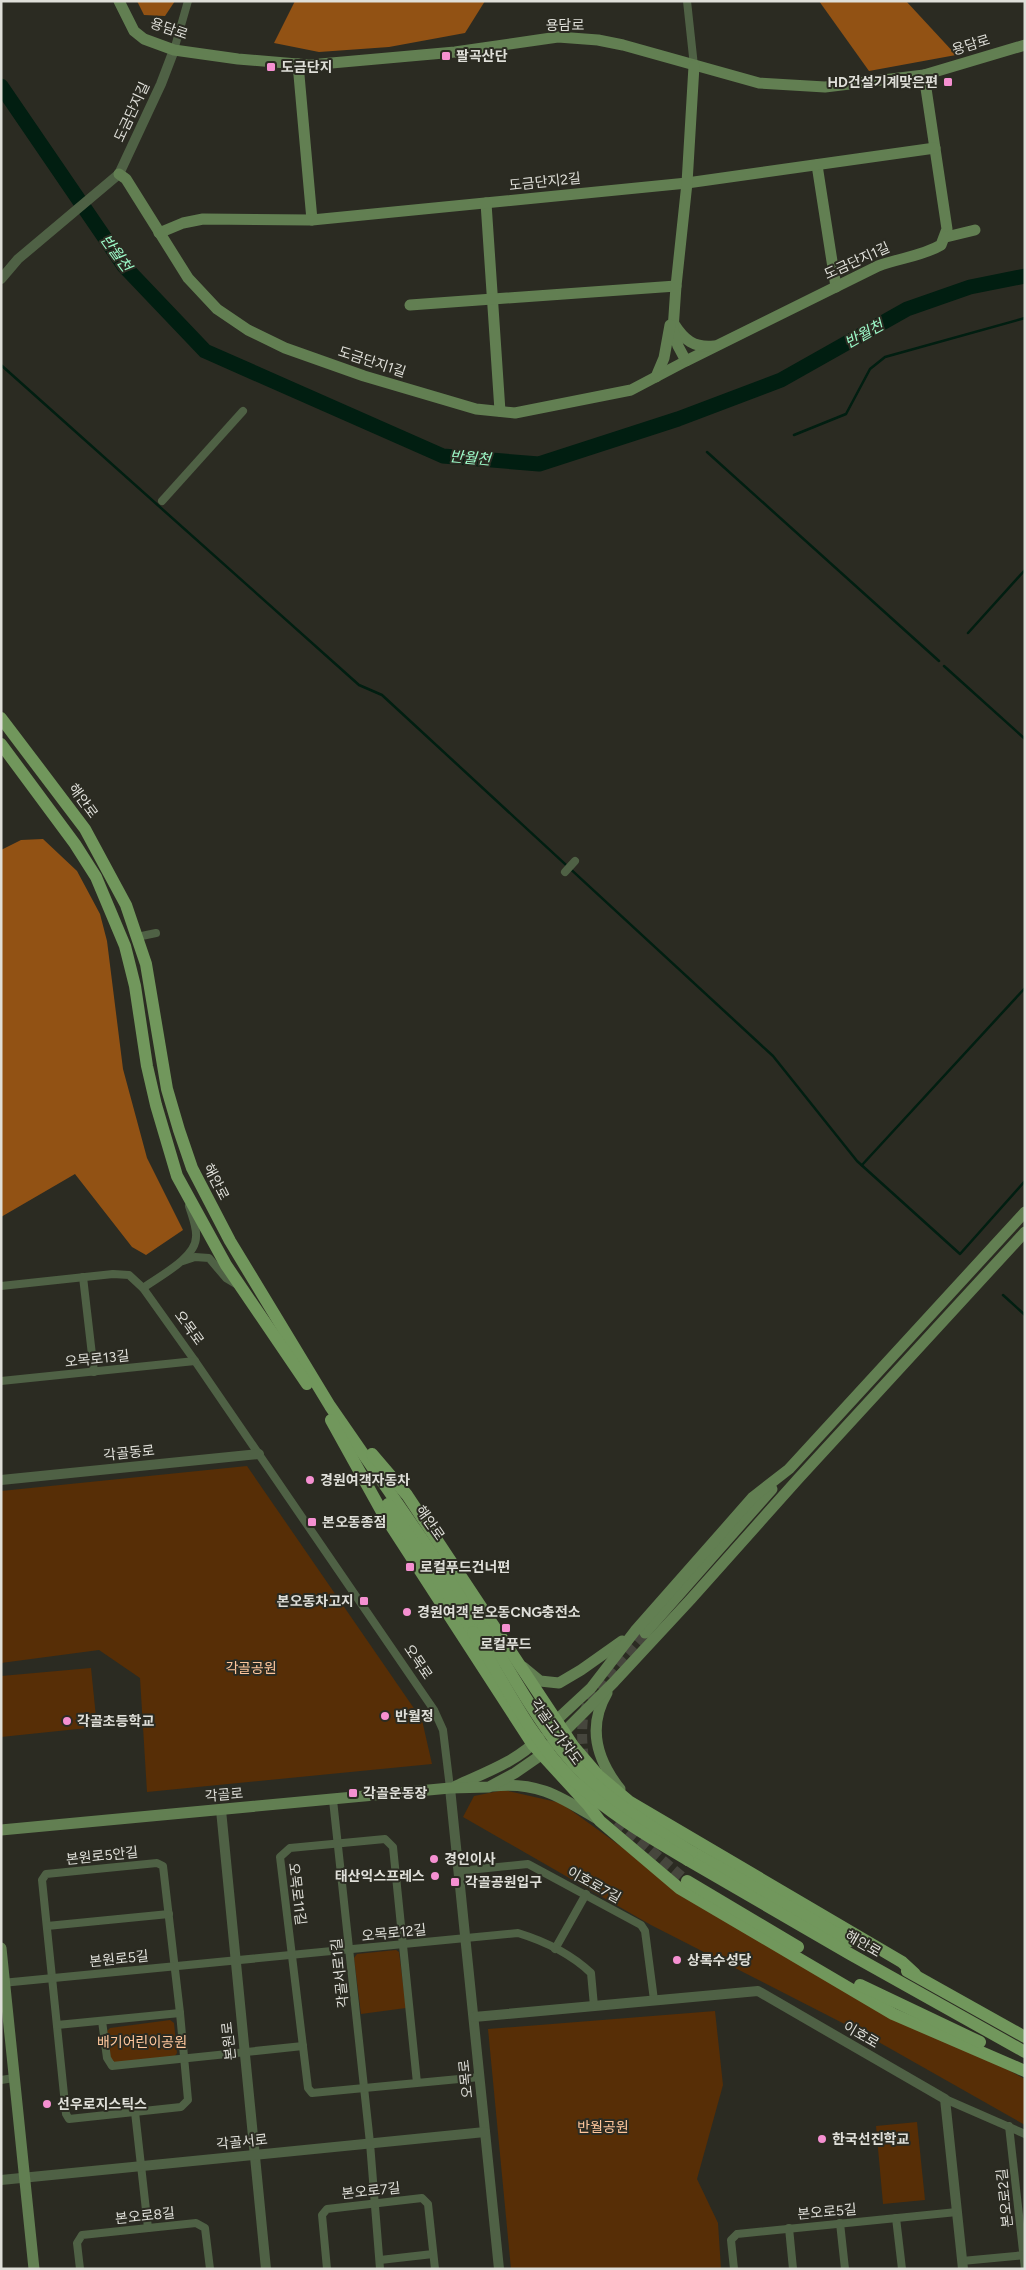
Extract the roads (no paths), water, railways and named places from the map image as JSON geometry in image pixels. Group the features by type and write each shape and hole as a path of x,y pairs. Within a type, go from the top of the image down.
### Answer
{"main road":[{"name":"용담로","path":"119,1 134,31 144,39 174,50 238,59 298,64 390,58 558,37 598,40 657,54 758,83 826,87 924,75 1025,45"},
{"path":"298,64 312,220"},
{"path":"686,361 678,346 673,330 687,183 694,66"},
{"path":"924,75 947,229 946,237 975,230"},
{"name":"도금단지2길","path":"159,233 182,223 203,219 312,220 687,183 935,148"},
{"path":"818,165 836,287"},
{"name":"도금단지1길","path":"119,174 126,179 188,278 217,309 248,330 285,348 364,376 476,409 515,413 631,390 878,266 932,250 942,245 946,237"},
{"path":"486,203 500,411"},
{"path":"410,305 676,286"},
{"path":"674,317 680,334 693,344 704,347 718,345"},
{"path":"656,377 664,358 674,317"},
{"name":"해안로","path":"1,718 85,828 126,905 146,964 167,1089 192,1168 230,1241 329,1410"},
{"name":"해안로","path":"1,744 75,844 96,877 113,912 125,946 135,986 147,1066 156,1105 181,1183 226,1265 241,1288 329,1410 478,1630"},
{"path":"537,1750 556,1720 590,1688 640,1632 753,1497 789,1469 1025,1212"},
{"path":"537,1750 563,1731 614,1682 1025,1232"},
{"path":"329,1410 407,1495 563,1731 598,1775 630,1802 902,1962 914,1974"},
{"path":"329,1410 382,1512 537,1750 588,1805 600,1821"},
{"name":"각골고가차도","path":"478,1630 543,1744 572,1779 601,1805 638,1830 690,1856"},
{"path":"520,1664 540,1681 559,1683 640,1632"},
{"path":"614,1682 597,1712 596,1732 599,1752 606,1771 630,1802"},
{"path":"516,1718 528,1728 539,1728 546,1716 543,1700"},
{"name":"각골로","path":"450,1788 537,1750"},
{"name":"각골로","path":"1,1830 450,1788 489,1787 515,1773 537,1750"},
{"path":"489,1787 506,1785 533,1788 556,1794 600,1821 679,1888 893,2014 1025,2071"},
{"name":"해안로","path":"690,1856 898,1968 914,1974 1025,2037"},
{"name":"해안로","path":"690,1856 850,1954 1025,2052"},
{"path":"686,1881 868,1989 1025,2063"},
{"path":"1,1948 3,1983 34,2269"}],"street":[{"path":"174,50 188,1"},
{"path":"688,1 694,66"},
{"name":"도금단지길","path":"1,279 18,259 119,174 161,84 174,50"},
{"path":"162,501 243,412"},
{"path":"565,872 575,862"},
{"path":"137,937 156,933"},
{"path":"181,1183 196,1228 196,1239 193,1248 182,1262"},
{"path":"143,1288 182,1262 195,1257 209,1258 226,1278 241,1288"},
{"name":"오목로","path":"1,1286 83,1277 129,1275 143,1288 434,1710 443,1730 450,1788 500,2269"},
{"path":"83,1277 94,1372"},
{"name":"오목로13길","path":"1,1381 195,1361"},
{"name":"각골동로","path":"1,1480 259,1454"},
{"name":"각골서로1길","path":"333,1800 370,2143 380,2264"},
{"name":"본원로","path":"221,1810 266,2269"},
{"name":"오목로11길","path":"417,2082 392,1847 385,1839 290,1848 280,1857 308,2088 312,2093 480,2077"},
{"name":"본원로5안길","path":"157,1863 163,1866 169,1914 188,2100 181,2107 69,2119 66,2114 42,1880 46,1874 157,1863"},
{"name":"이호로7길","path":"458,1871 528,1864 641,1925 645,1931 654,2000"},
{"path":"555,1949 586,1894"},
{"path":"47,1926 169,1914"},
{"path":"466,1938 518,1933 540,1940 581,1964 591,1973 594,2006"},
{"name":"오목로12길","path":"235,1960 466,1938"},
{"name":"본원로5길","path":"3,1983 235,1960"},
{"name":"이호로","path":"474,2017 758,1991 945,2099"},
{"path":"57,2025 180,2013"},
{"path":"102,2021 107,2058 112,2066 303,2046"},
{"path":"1,2080 14,2078"},
{"path":"1024,2255 962,2265 945,2099 1025,2134"},
{"path":"135,2112 148,2228"},
{"name":"본오로2길","path":"1010,2126 1024,2269"},
{"name":"각골서로","path":"1,2180 485,2132"},
{"path":"1017,2193 1025,2197"},
{"name":"본오로7길","path":"327,2269 322,2215 327,2209 422,2198 428,2204 435,2269"},
{"name":"본오로5길","path":"734,2269 731,2240 738,2234 957,2212"},
{"path":"896,2218 902,2269"},
{"path":"840,2223 845,2269"},
{"name":"본오로8길","path":"80,2269 76,2243 82,2235 196,2224 205,2228 210,2269"},
{"path":"789,2228 793,2269"},
{"path":"380,2264 433,2254"}],"waterway":[{"name":"반월천","path":"1,86 124,266 205,351 443,456 539,464 678,419 781,380 907,309 970,287 1025,276"},
{"path":"794,435 846,414 870,369 885,357 1025,318"},
{"path":"1,365 359,685 382,695 773,1056 857,1161 960,1254 1025,1181"},
{"path":"707,452 939,661"},
{"path":"968,633 1025,570"},
{"path":"944,666 1025,739"},
{"path":"862,1165 1025,988"},
{"path":"1003,1295 1025,1315"}],"tunnel":[{"path":"584,1759 582,1724 588,1703 602,1682 645,1633"},
{"path":"617,1821 687,1881"}],"place":[{"name":"팔곡산단","path":"446,56"},
{"name":"도금단지","path":"271,67"},
{"name":"HD건설기계맞은편","path":"948,82"},
{"name":"경원여객자동차","path":"310,1480"},
{"name":"본오동종점","path":"312,1522"},
{"name":"로컬푸드건너편","path":"410,1567"},
{"name":"본오동차고지","path":"364,1601"},
{"name":"경원여객 본오동CNG충전소","path":"407,1612"},
{"name":"로컬푸드","path":"506,1628"},
{"name":"반월정","path":"385,1716"},
{"name":"각골초등학교","path":"67,1721"},
{"name":"각골운동장","path":"353,1793"},
{"name":"경인이사","path":"434,1859"},
{"name":"태산익스프레스","path":"435,1876"},
{"name":"각골공원입구","path":"455,1882"},
{"name":"상록수성당","path":"677,1960"},
{"name":"선우로지스틱스","path":"47,2104"},
{"name":"한국선진학교","path":"822,2139"}],"park label":[{"name":"각골공원","path":"251,1668"},
{"name":"배기어린이공원","path":"142,2042"},
{"name":"반월공원","path":"603,2127"}]}
